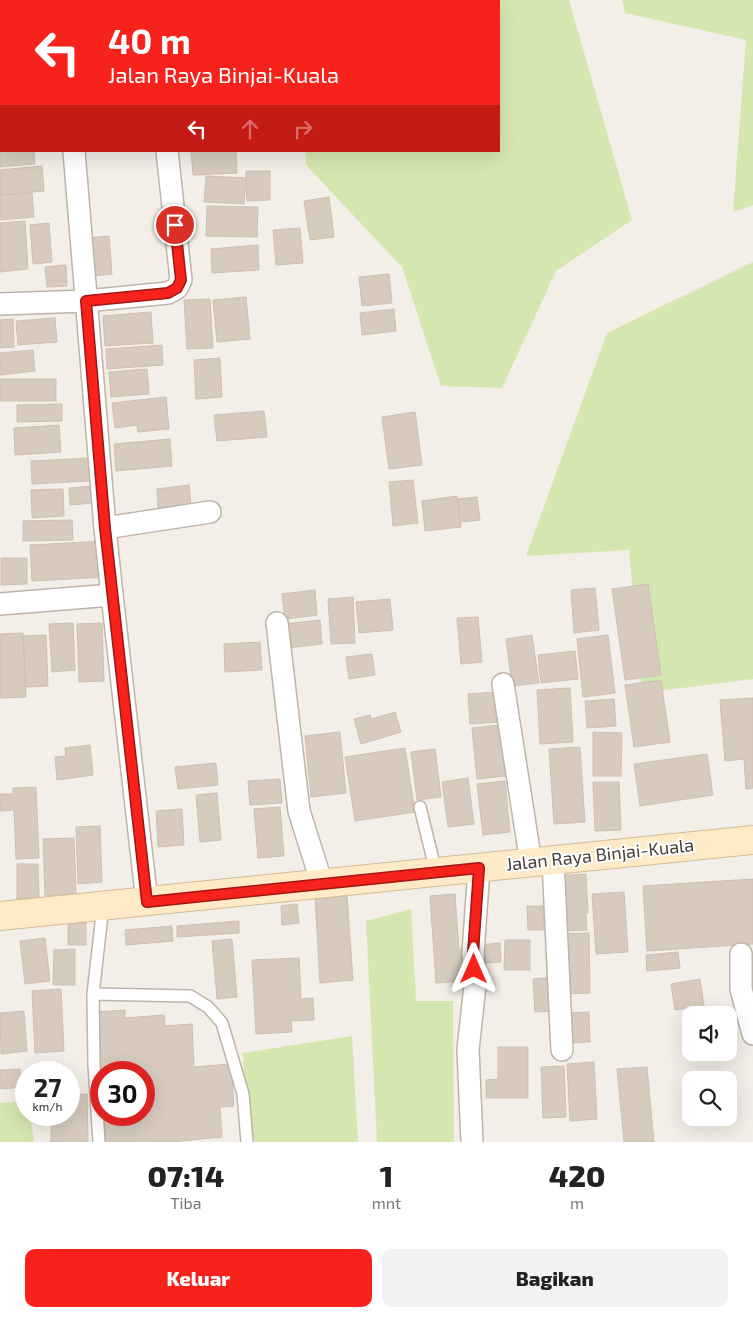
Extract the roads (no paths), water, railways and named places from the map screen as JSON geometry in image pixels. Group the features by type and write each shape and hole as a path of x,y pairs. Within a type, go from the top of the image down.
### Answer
{"main road":[{"name":"Jalan Raya Binjai-Kuala","path":"0,916 753,840"}],"street":[{"path":"74,152 105,528 147,902"},
{"path":"0,304 86,301 168,293 180,285 167,152"},
{"path":"105,528 210,512"},
{"path":"0,604 112,595"},
{"path":"277,623 299,812 322,884"},
{"path":"502,684 542,861 562,1050"},
{"path":"472,1142 468,1050 475,985 473,953 479,868"},
{"path":"741,954 740,989 753,1034"}],"lane":[{"path":"420,807 436,872"},
{"path":"99,1142 94,1064 94,994 103,906"},
{"path":"94,994 190,996 208,1007 222,1024 244,1094 247,1142"}]}
